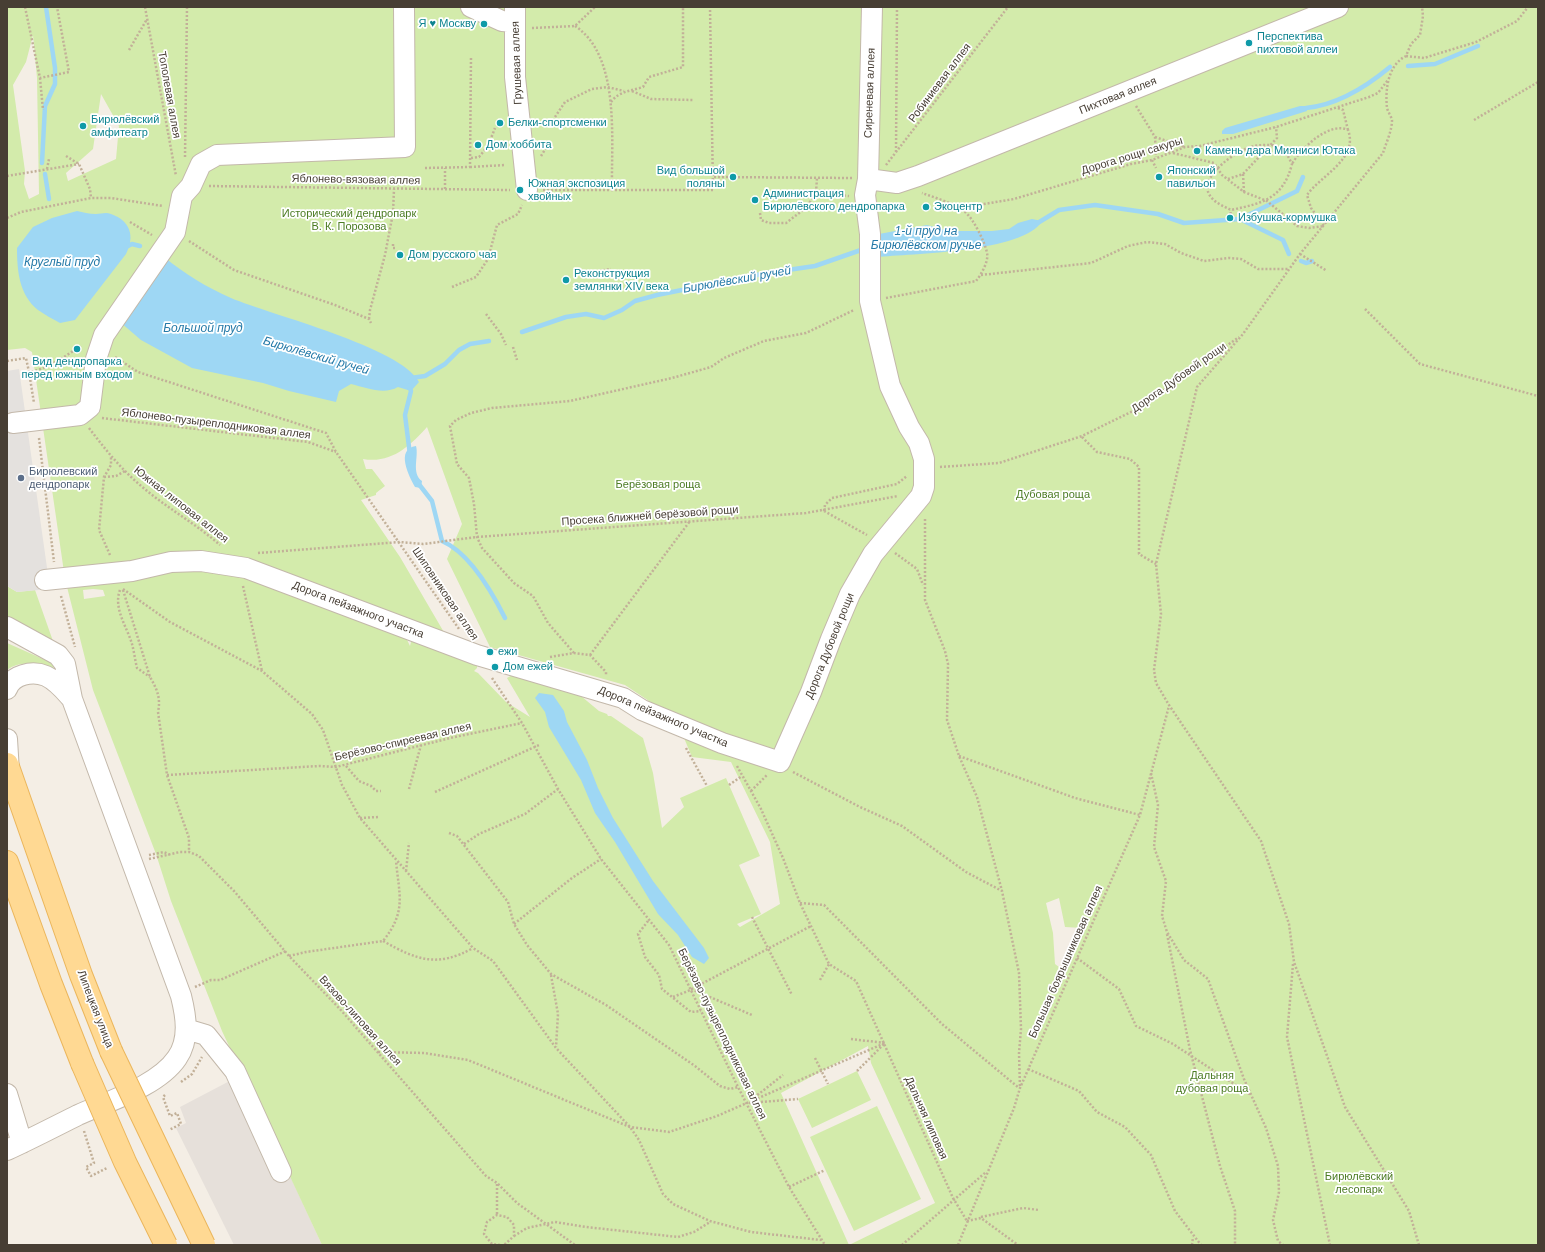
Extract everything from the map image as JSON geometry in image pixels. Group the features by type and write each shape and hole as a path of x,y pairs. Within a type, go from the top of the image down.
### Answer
{"main road":[{"name":"Липецкая улица","path":"8,768 78,968 111,1050 204,1245"},
{"path":"7,862 51,984 82,1062 126,1162 166,1245"}],"street":[{"path":"13,423 80,415 90,407 99,348 104,336 175,232 184,184 201,164 217,155 405,148 404,7"},
{"path":"471,7 502,21 515,19"},
{"name":"Сиреневая аллея","path":"872,7 867,155 872,181 870,301 890,386 909,427 919,443 924,459 923,484"},
{"name":"Пихтовая аллея","path":"897,183 1338,7"},
{"name":"Грушевая аллея","path":"515,19 515,77 527,190"},
{"path":"867,155 897,183"},
{"path":"872,181 897,183"},
{"name":"Дорога Дубовой рощи","path":"780,762 811,692 830,639 850,594 882,543 923,484"},
{"name":"Дорога пейзажного участка","path":"51,580 120,583 171,562 201,561 247,563 477,655 623,698 642,710 722,742 780,762"},
{"path":"7,627 58,655 65,664 72,699 141,859 181,996 185,1013 186,1029 184,1045 166,1071 142,1086 14,1146 7,1094"},
{"path":"7,689 9,683 18,676 32,674 45,676 57,683 72,699"},
{"path":"7,739 8,768"},
{"path":"186,1029 206,1035 235,1071 280,1172"}],"path":[{"path":"25,7 40,78 43,110"},
{"path":"40,78 69,72 57,7"},
{"name":"Тополевая аллея","path":"145,7 184,184"},
{"path":"185,162 187,7"},
{"path":"574,26 595,7"},
{"path":"555,117 565,102 592,89 607,87 631,91 643,87 649,77 683,67 683,7"},
{"path":"710,7 714,177 849,178"},
{"path":"896,153 897,7"},
{"name":"Робиниевая аллея","path":"872,181 896,153 1008,7"},
{"name":"Дорога рощи сакуры","path":"960,208 1014,199 1131,164 1152,160 1156,157 1172,153 1185,147 1200,146 1276,127 1338,108 1378,93 1389,78 1399,60 1406,56 1411,44 1420,35 1423,16 1422,7"},
{"path":"1406,56 1424,58 1476,42 1517,21 1528,7"},
{"path":"129,50 147,19"},
{"path":"515,19 574,26 586,33 605,68 607,87 611,103 612,190"},
{"path":"470,167 471,57"},
{"path":"1330,1245 1287,1037 1294,962 1290,924 1261,841 1169,705 1156,683 1154,670 1161,614 1156,564 1175,476 1197,388 1243,334 1300,254 1383,153 1392,119 1388,110 1387,86 1389,78"},
{"path":"1474,120 1538,82"},
{"path":"611,103 614,98 624,91"},
{"path":"631,91 651,99 693,100"},
{"path":"1128,92 1155,137 1156,157"},
{"path":"1324,226 1311,208 1307,195 1346,155 1351,138 1343,110 1338,108"},
{"path":"1228,180 1243,174 1272,145 1277,138 1276,127"},
{"path":"1292,164 1286,152 1279,147 1272,145 1252,146 1234,156 1218,168 1208,180 1208,193 1214,201 1231,210 1268,202 1282,188 1297,156 1311,143 1332,128 1338,127 1348,130"},
{"path":"471,158 479,157 488,146 496,128"},
{"path":"1155,137 1185,147"},
{"path":"1172,153 1214,163 1222,175 1228,180 1244,192 1268,202 1297,226 1309,228 1324,226"},
{"path":"66,156 80,164 90,188 91,198"},
{"path":"47,170 49,159"},
{"path":"1152,160 1156,168"},
{"path":"7,176 80,164"},
{"path":"426,168 505,165"},
{"path":"445,168 445,189"},
{"path":"1243,174 1244,192"},
{"name":"Яблонево-вязовая аллея","path":"184,184 394,189 713,190 714,177"},
{"path":"760,213 761,220 769,223 786,223 807,207 816,192 817,178"},
{"path":"808,192 855,197 872,181"},
{"path":"605,692 606,672 590,655 574,653 548,622 533,596 514,582 488,555 477,537 474,504 468,478 457,464 450,426 456,420 471,413 492,408 570,401 672,378 711,367 724,358 764,341 806,333 851,312 870,301 976,281 981,275 988,254 974,222 967,213 960,208 897,183"},
{"path":"175,232 234,270 335,305 370,321 370,310 385,255 393,213 394,189"},
{"path":"452,287 476,277 488,259 496,225 518,214 527,190"},
{"path":"7,218 21,212 91,198 111,198 157,206"},
{"path":"1230,218 1231,210"},
{"path":"130,222 150,233"},
{"path":"981,275 1091,263 1128,246 1147,242 1165,244 1181,253 1204,261 1229,258 1241,259 1258,269 1290,268"},
{"path":"393,244 393,248 397,248"},
{"path":"1300,254 1327,271"},
{"path":"591,272 611,269"},
{"path":"1365,309 1420,364 1538,396"},
{"path":"486,314 501,334 506,345"},
{"name":"Дорога Дубовой рощи","path":"923,484 999,463 1082,436 1137,409 1243,334"},
{"path":"512,347 516,360"},
{"path":"99,348 138,372 326,433 336,452 400,542"},
{"path":"7,361 26,358 37,419 51,580 75,648"},
{"path":"29,372 45,367 60,359"},
{"name":"Яблонево-пузыреплодниковая аллея","path":"80,415 308,442 336,452"},
{"name":"Южная липовая аллея","path":"80,415 111,457 140,486 247,563"},
{"path":"1082,436 1097,452 1130,459 1139,468 1139,554 1156,564"},
{"path":"111,457 111,465 104,477 99,530 120,583 150,677 157,689 160,703 158,712 167,775 189,838 189,852 141,859"},
{"path":"104,477 116,476 126,471"},
{"path":"924,587 917,569 882,543 824,511 825,505 832,498 897,484 908,475 923,484 926,535 925,600 945,651 948,664 947,720 959,756 977,797 1002,891 1019,973 1021,1029 1019,1053 1020,1088"},
{"name":"Просека ближней берёзовой рощи","path":"247,563 400,542 423,544 477,537 824,511 898,496 923,484"},
{"path":"590,655 690,521"},
{"name":"Шиповниковая аллея","path":"400,542 460,630"},
{"path":"247,563 262,671"},
{"path":"120,583 170,622 262,671 312,714 323,730 342,785 360,818 473,948 493,961 556,1048 630,1127 639,1140 663,1194 673,1204 710,1222 751,1232 821,1240"},
{"path":"120,583 117,598 121,617 132,643 137,668 150,677"},
{"name":"Берёзово-пузыреплодниковая аллея","path":"477,655 522,723 558,789 601,859 648,921 669,945 687,979 690,989 738,1087 789,1187 825,1245"},
{"name":"Большая боярышниковая аллея","path":"958,1245 987,1170 1014,1108 1028,1069 1140,815 1169,705"},
{"path":"672,721 707,786"},
{"name":"Берёзово-спиреевая аллея","path":"167,775 319,766 346,766 422,745 522,723"},
{"path":"722,742 767,823 800,903 829,964 820,980"},
{"path":"410,789 422,745"},
{"path":"435,792 539,745"},
{"path":"959,756 1075,798 1140,815"},
{"path":"780,762 798,776 902,826 966,872 1002,891"},
{"path":"346,766 358,781 371,786 376,791 381,791"},
{"path":"1151,773 1158,805 1154,847 1166,881 1162,916 1167,932 1192,1056 1220,1166 1236,1211 1234,1245"},
{"path":"729,785 742,776"},
{"path":"464,844 479,834 525,814 558,789"},
{"path":"360,818 378,817"},
{"path":"449,833 457,836 464,844 508,902 514,924 528,945 551,974 606,1005 695,1066 720,1086 730,1089 738,1087"},
{"path":"406,871 410,843"},
{"path":"141,859 164,852 170,855"},
{"name":"Вязово-липовая аллея","path":"189,852 199,856 234,890 289,956 378,1052 486,1176 497,1183 517,1203 575,1245"},
{"path":"514,924 572,878 601,859"},
{"path":"383,941 392,930 400,910 396,861"},
{"path":"800,903 824,905 942,1024 1020,1088"},
{"path":"752,917 792,995"},
{"path":"648,921 638,934 645,957 659,975 662,989 691,1012 700,1010"},
{"path":"673,997 811,926"},
{"path":"1167,932 1184,960 1208,979 1251,1096 1266,1128 1278,1166 1279,1192 1273,1220 1278,1241 1283,1245"},
{"path":"289,956 306,952 383,941 406,954 428,961 458,956 473,948"},
{"path":"194,987 211,980 220,980 286,951"},
{"path":"1077,958 1119,989 1136,1026 1173,1044 1251,1096"},
{"path":"1294,962 1345,1107 1408,1211 1419,1245"},
{"name":"Дальняя липовая","path":"829,964 856,981 953,1198 967,1222"},
{"path":"551,974 558,1014 556,1048"},
{"path":"690,989 752,1015"},
{"path":"851,1039 885,1043"},
{"path":"378,1052 416,1052 468,1060 630,1127 669,1132 687,1127 747,1103 885,1043"},
{"path":"857,1071 885,1043"},
{"path":"815,1058 828,1084"},
{"path":"1028,1069 1079,1091 1097,1112 1125,1127 1151,1155 1175,1211 1200,1245"},
{"path":"747,1103 783,1075"},
{"path":"163,1096 170,1116 177,1113 182,1124 170,1130"},
{"path":"747,1103 798,1099"},
{"path":"85,1131 94,1163 86,1167 91,1176 107,1168"},
{"path":"789,1187 826,1170"},
{"path":"902,1245 953,1198 987,1170"},
{"path":"497,1183 497,1216"},
{"path":"967,1222 1023,1208 1039,1210"},
{"path":"500,1245 492,1244 484,1234 487,1222 497,1216 507,1217 514,1225 514,1236"},
{"path":"980,1218 1018,1245"},
{"path":"504,1245 514,1236 527,1228 546,1223 555,1222 586,1227 678,1237 694,1232 710,1222"},
{"path":"1192,1245 1193,1237"}],"shaded area":[{"name":"Бирюлевский дендропарк","path":"19,369 50,589 17,592 7,586 7,371"},
{"path":"243,1074 322,1245 234,1245 176,1128 186,1123 180,1107"}],"green space":[{"path":"7,7 1538,7 1538,1245 849,1245 322,1245 222,1031 171,901 156,854 93,690 65,579 32,352 25,348 7,350","holes":["33,35 37,78 39,194 29,199 24,184 25,171 13,85 26,62","101,94 119,126 116,159 68,181 66,173 93,149","427,427 462,524 447,559 490,647 625,685 676,719 692,757 731,762 770,842 780,904 740,927 737,924 761,914 739,865 760,856 726,778 680,798 684,807 662,828 653,773 643,738 611,716 599,711 575,691 514,674 507,678 530,717 506,702 478,673 474,671 477,668 477,664 416,642 411,642 410,646 396,617 445,634 400,557 361,500 376,495 376,493 385,486 372,469 366,469 363,459 373,460 391,456 407,447","83,590 103,590 105,596 84,599","1059,898 1065,927 1082,928 1063,970 1055,964 1053,933 1046,903","868,1046 871,1063 935,1203 849,1245 781,1093"]},
{"path":"7,586 17,592 35,590 54,644 7,617"},
{"path":"7,643 52,663 56,673 32,664 19,664 7,670"},
{"path":"857,1071 871,1100 812,1128 798,1099"},
{"path":"877,1106 921,1199 854,1231 810,1137"}],"water":[{"path":"1300,106 1306,106 1307,111 1233,134 1222,134 1222,131 1225,128"},
{"name":"Круглый пруд","path":"77,211 93,214 109,213 118,217 127,225 130,242 126,254 75,320 60,323 38,310 27,297 20,282 17,248 33,227 52,218"},
{"name":"1-й пруд на Бирюлёвском ручье","path":"1032,219 1042,221 1031,231 1014,239 991,245 966,250 877,257 879,234 927,225 949,231 992,231 1009,229 1018,223"},
{"name":"Большой пруд","path":"164,257 196,280 231,298 333,333 388,356 407,369 419,382 411,391 398,387 381,391 351,384 339,391 336,402 263,383 192,368 141,340 120,322"},
{"path":"416,446 416,469 419,478 422,481 421,488 415,487 405,464 406,452 410,448"},
{"path":"539,693 553,695 564,711 567,722 587,760 598,788 613,818 653,881 704,948 709,958 704,964 692,957 678,935 658,914 615,842 595,813 581,780 549,727 545,712 535,698"}],"waterway":[{"name":"Бирюлёвский ручей","path":"42,163 45,106 55,84 55,68 46,7"},
{"path":"1408,66 1435,64 1478,46"},
{"path":"1306,108 1329,103 1351,94 1390,67"},
{"name":"Бирюлёвский ручей","path":"45,174 49,199"},
{"path":"1240,219 1297,191 1303,177"},
{"name":"Бирюлёвский ручей","path":"1036,224 1059,210 1095,205 1158,214 1184,223 1240,219 1283,240 1289,254"},
{"name":"Бирюлёвский ручей","path":"126,247 132,244 140,246"},
{"name":"Бирюлёвский ручей","path":"522,332 566,317 586,314 604,318 622,310 635,301 657,295 767,273 815,266 861,250"},
{"name":"Бирюлёвский ручей","path":"1301,261 1306,263 1312,261"},
{"name":"Бирюлёвский ручей","path":"411,378 425,376 445,364 459,350 470,344 489,341"},
{"path":"409,386 411,391 405,415 410,455"},
{"path":"418,483 432,501 442,541 462,554 471,564 487,585 505,618"}],"place":[{"name":"Я ♥ Москву","path":"484,24"},
{"name":"Перспектива пихтовой аллеи","path":"1249,43"},
{"name":"Белки-спортсменки","path":"500,123"},
{"name":"Бирюлёвский амфитеатр","path":"83,126"},
{"name":"Дом хоббита","path":"478,145"},
{"name":"Камень дара Мияниси Ютака","path":"1197,151"},
{"name":"Вид большой поляны","path":"733,177"},
{"name":"Японcкий павильон","path":"1159,177"},
{"name":"Южная экспозиция хвойных","path":"520,190"},
{"name":"Администрация Бирюлёвского дендропарка","path":"755,200"},
{"name":"Экоцентр","path":"926,207"},
{"name":"Избушка-кормушка","path":"1230,218"},
{"name":"Дом русского чая","path":"400,255"},
{"name":"Реконструкция землянки XIV века","path":"566,280"},
{"name":"Вид дендропарка перед южным входом","path":"77,349"},
{"name":"Бирюлевский дендропарк","path":"21,478"},
{"name":"ежи","path":"490,652"},
{"name":"Дом ежей","path":"495,667"}],"park label":[{"name":"Исторический дендропарк В. К. Порозова","path":"349,220"},
{"name":"Берёзовая роща","path":"658,485"},
{"name":"Дубовая роща","path":"1053,495"},
{"name":"Дальняя дубовая роща","path":"1212,1082"},
{"name":"Бирюлёвский лесопарк","path":"1359,1183"}]}
